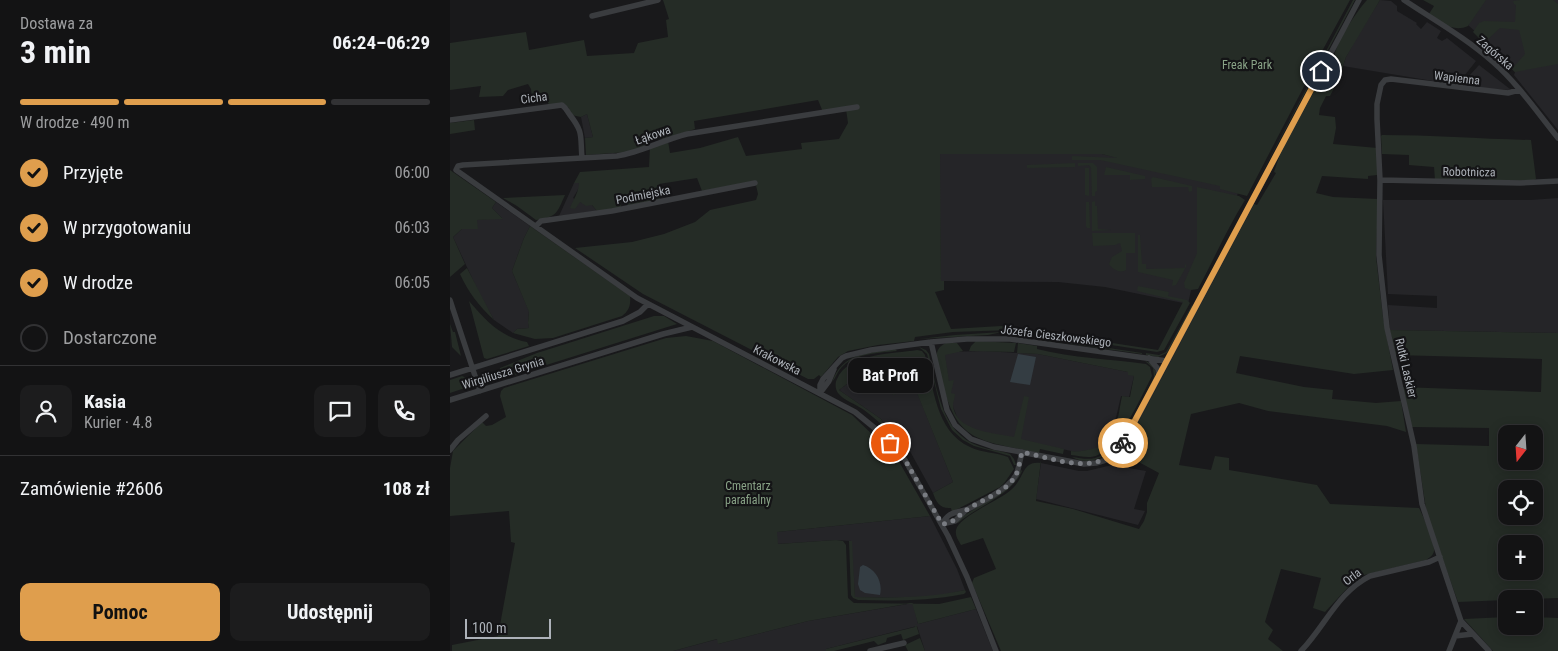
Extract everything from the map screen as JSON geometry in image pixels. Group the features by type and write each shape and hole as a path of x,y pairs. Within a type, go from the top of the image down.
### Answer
{"street":[{"path":"592,16 658,0"},
{"path":"930,342 946,410 955,425 965,435 977,442 1084,464 1106,460 1122,446 1359,0"},
{"name":"Zagórska","path":"1404,0 1485,55 1519,90 1558,138"},
{"name":"Wapienna","path":"1391,79 1508,93 1519,90"},
{"name":"Rutki Laskier","path":"1391,79 1385,80 1381,85 1377,104 1380,180 1379,255 1387,328 1414,446 1422,504 1461,621 1489,651"},
{"name":"Cicha","path":"450,120 562,105 580,128 583,146 582,158"},
{"name":"Łąkowa","path":"456,170 458,166 463,165 626,154 668,139 703,131 857,107"},
{"name":"Krakowska","path":"456,170 648,304 855,412 882,434 905,460 942,524 967,577 996,651"},
{"name":"Robotnicza","path":"1380,180 1520,183 1558,181"},
{"name":"Podmiejska","path":"536,226 541,221 612,212 755,183"},
{"name":"Wirgiliusza Grynia","path":"450,300 472,368"},
{"name":"Wirgiliusza Grynia","path":"450,375 629,319 644,310 648,304"},
{"name":"Wirgiliusza Grynia","path":"450,400 667,332 692,327"},
{"name":"Józefa Cieszkowskiego","path":"820,393 820,385 823,379 842,358 860,352 930,342 967,339 1010,339 1167,361"},
{"path":"1150,358 1158,369 1159,377"},
{"path":"472,368 480,390"},
{"path":"450,450 458,440 486,416"},
{"path":"942,524 951,513 966,510 1008,485 1015,476 1022,452"},
{"name":"Orla","path":"1301,651 1338,602 1362,580 1370,576 1430,562 1440,557"},
{"path":"1449,651 1461,621"},
{"path":"1455,636 1473,634"},
{"path":"870,651 904,643"}],"shaded area":[{"path":"1380,0 1391,1 1397,6 1397,11 1417,23 1421,29 1427,22 1441,31 1437,38 1442,41 1447,38 1476,61 1457,85 1343,66 1356,38"},
{"path":"1484,0 1558,0 1558,130 1514,75 1515,72 1468,25"},
{"path":"1479,65 1510,89 1459,87"},
{"path":"587,114 593,137 585,138 581,117"},
{"path":"939,154 1102,154 1240,186 1237,196 1193,281 1188,304 1105,287 1058,282 941,281"},
{"path":"574,183 579,183 579,188 573,198 592,205 597,211 559,216"},
{"path":"1558,198 1558,333 1390,330 1388,305 1437,308 1437,296 1388,294 1383,200 1531,200"},
{"path":"496,202 530,226 512,271 529,311 529,328 517,329 513,333 494,320 453,237 477,220 502,218 492,208"},
{"path":"984,351 1038,354 1128,372 1134,376 1129,397 1121,396 1112,435 1103,445 1096,449 1076,452 972,430 957,417 952,404 944,352"},
{"path":"1018,354 1036,357 1030,385 1010,382"},
{"path":"875,363 915,387 953,482 933,493 906,444 886,428 881,419 839,390"},
{"path":"1041,463 1079,471 1112,465 1146,471 1134,509 1145,511 1138,525 1036,499"},
{"path":"930,516 957,569 965,590 939,596 907,598 855,597 851,541 836,540 777,544 777,532"},
{"path":"863,565 872,570 878,577 881,590 880,595 865,593 860,590 858,584 860,567"},
{"path":"913,603 918,624 976,609 993,651 925,651 917,626 826,649 826,651 673,651 718,639 718,644 808,621"}],"green space":[{"name":"Freak Park","path":"663,0 1350,0 1315,64 1310,62 1305,71 1311,73 1247,196 1220,189 1220,186 1100,160 1072,160 1072,156 1117,158 1102,154 940,154 941,281 944,281 944,290 935,292 951,329 1001,326 1158,350 1183,302 1137,291 1138,286 1169,292 1168,296 1187,300 1190,303 1164,350 1157,352 1012,330 953,332 915,337 914,341 848,351 838,357 821,377 819,375 814,379 808,379 643,294 575,248 632,242 664,234 695,222 710,210 756,200 758,194 755,181 702,191 697,178 659,184 660,200 628,207 627,202 621,202 621,208 597,211 592,205 586,206 580,202 575,209 570,208 579,186 579,183 574,183 580,172 649,167 650,147 668,141 670,153 700,148 738,137 746,156 802,149 801,143 839,139 848,123 846,109 823,112 818,100 694,121 695,129 663,139 657,138 636,150 586,155 585,138 593,137 587,114 581,117 571,115 568,107 549,105 547,100 532,98 531,89 528,84 508,90 503,96 479,97 481,86 450,90 450,43 526,32 529,50 584,40 587,56 634,53 638,43 668,37 666,20 669,19"},
{"path":"1353,0 1355,0 1249,197"},
{"path":"1367,0 1380,0 1346,57 1339,78 1330,96 1326,96 1319,115 1335,117 1336,128 1333,144 1377,148 1377,175 1368,176 1368,179 1322,176 1316,193 1333,197 1378,199 1376,257 1383,317 1393,370 1354,374 1240,356 1236,373 1304,387 1333,390 1332,399 1376,403 1401,401 1406,432 1387,426 1268,411 1239,403 1191,414 1179,465 1211,470 1215,456 1229,458 1229,470 1317,485 1330,504 1419,508 1433,542 1434,551 1432,555 1426,560 1364,575 1353,582 1325,612 1313,608 1321,578 1281,569 1265,622 1273,630 1268,639 1283,651 1001,651 972,583 974,578 996,569 983,538 961,545 956,536 956,530 964,519 1012,489 1030,464 1041,463 1036,501 1073,509 1139,529 1144,521 1147,503 1159,473 1122,453 1254,204 1257,205 1276,173 1274,172 1280,154 1323,74 1327,71 1335,71 1338,66 1334,62 1334,55 1346,30"},
{"path":"1423,0 1486,0 1468,26 1457,28 1447,26 1429,14 1434,6"},
{"path":"1553,0 1558,4 1558,64 1515,72 1512,69 1525,54 1519,30 1500,28 1484,43 1473,32 1479,23 1484,21 1515,22 1516,5 1513,1"},
{"path":"474,120 475,130 450,134 450,123"},
{"path":"1382,135 1531,140 1536,179 1531,181 1498,182 1483,178 1477,181 1435,180 1434,167 1409,165 1409,155 1382,154"},
{"path":"1075,163 1075,167 1027,168 1027,165"},
{"path":"1078,163 1093,163 1097,167 1097,191 1095,196 1092,196 1091,168 1089,165 1078,166"},
{"path":"1106,167 1145,176 1145,179 1130,180 1130,175 1104,175"},
{"path":"1085,168 1089,168 1089,196 1085,195"},
{"path":"450,170 496,202 492,208 503,219 477,220 478,229 462,229 453,237 465,264 450,277"},
{"path":"1153,177 1192,186 1192,191 1189,192 1188,187 1152,187 1151,179"},
{"path":"1197,187 1239,196 1245,200 1198,289 1191,290 1185,288 1184,283 1197,253"},
{"path":"565,195 560,206 552,216 536,220 503,198"},
{"path":"1095,201 1098,229 1111,230 1092,231 1092,202"},
{"path":"1086,202 1089,202 1090,228 1086,226"},
{"path":"530,226 630,296 628,310 622,316 553,338 535,339 513,333 517,329 529,328 529,312 512,271"},
{"path":"1092,233 1135,233 1135,253 1126,253 1126,270 1116,270 1109,264 1112,257 1122,251 1120,243 1093,246"},
{"path":"1138,235 1140,235 1142,264 1146,264 1146,269 1185,268 1186,265 1186,267 1176,285 1172,286 1173,280 1138,272"},
{"path":"467,268 494,320 474,298 463,281 460,274"},
{"path":"469,301 495,327 510,337 527,342 529,346 487,359 484,358"},
{"path":"1192,305 1167,353 1158,357 1146,355 1146,353 1159,355 1166,352"},
{"path":"654,316 664,316 677,324 502,379 498,376 500,368 537,353"},
{"path":"450,324 453,332 455,332 461,356 452,347"},
{"path":"1390,330 1558,333 1558,598 1543,599 1543,590 1498,590 1498,600 1458,602 1427,515 1416,444 1489,446 1489,428 1412,427 1401,387 1541,392 1542,359 1395,355"},
{"path":"1002,332 988,335 919,339 955,335"},
{"name":"Cmentarz parafialny","path":"686,336 713,341 852,415 897,458 930,516 777,532 778,544 843,541 846,545 848,598 854,603 908,604 808,621 718,644 717,639 673,651 452,651 452,645 498,636 515,543 511,542 509,511 450,516 450,468 453,451 482,422 486,426 492,425 506,417 500,396 504,388 666,338"},
{"path":"1042,338 1142,353 1142,354 1041,340"},
{"path":"976,341 1016,343 1014,352 969,351"},
{"path":"946,343 957,343 963,351 945,355 949,381 954,380 951,393 955,394 953,405 955,414 961,420 986,432 1014,437 1024,396 1029,397 1021,439 1064,449 1063,454 1040,449 1039,453 982,440 960,424 952,411 945,393 937,361 939,348"},
{"path":"1018,343 1037,346 1037,349 1051,352 1146,364 1150,367 1152,376 1136,408 1122,431 1106,450 1092,457 1071,455 1071,451 1097,448 1110,438 1117,423 1122,396 1130,397 1134,376 1128,375 1128,372 1038,354 1017,353"},
{"path":"919,347 926,350 929,354 938,395 956,431 966,440 979,446 1010,454 1016,465 1014,465 1010,456 974,446 963,440 952,430 941,409 927,354"},
{"path":"895,349 897,351 868,354 855,358 841,368 832,382 836,372 849,360 857,356"},
{"path":"917,350 922,351 925,355 938,407 949,430 958,440 970,447 1008,457 1014,469 1000,487 952,512 951,508 939,504 933,493 953,482 915,388 893,395 875,363 839,390 881,419 884,427 864,410 843,398 836,388 837,379 843,370 861,359"},
{"path":"1145,361 1152,365 1155,370 1155,378 1144,398 1154,377 1153,368"},
{"path":"462,376 469,379 468,387 450,393 450,380"},
{"path":"1124,433 1114,449 1097,459 1085,461 1072,457 1092,459 1105,454"},
{"path":"1021,470 1011,487 1003,494 958,523 956,522 1009,487"},
{"path":"849,541 852,541 855,597 910,597 965,590 966,592 951,596 911,600 858,600 853,598 851,595"},
{"path":"971,597 976,609 918,624 912,604 939,604"},
{"path":"1498,617 1498,635 1543,635 1543,617 1558,618 1558,651 1493,651 1464,619"},
{"path":"916,624 919,634 903,640 901,634 887,638 886,642 878,645 874,641 834,651 826,651 826,649 915,627"},
{"path":"920,638 925,651 908,651 905,645"}],"way so far":[{"path":"890,443 905,460 942,524 955,521 966,510 1008,485 1015,476 1022,452 1074,463 1091,464 1110,458 1123,443"}],"place":[{"name":"Bat Profi","path":"890,443"}],"route":[{"path":"1123,443 1321,71"}]}
